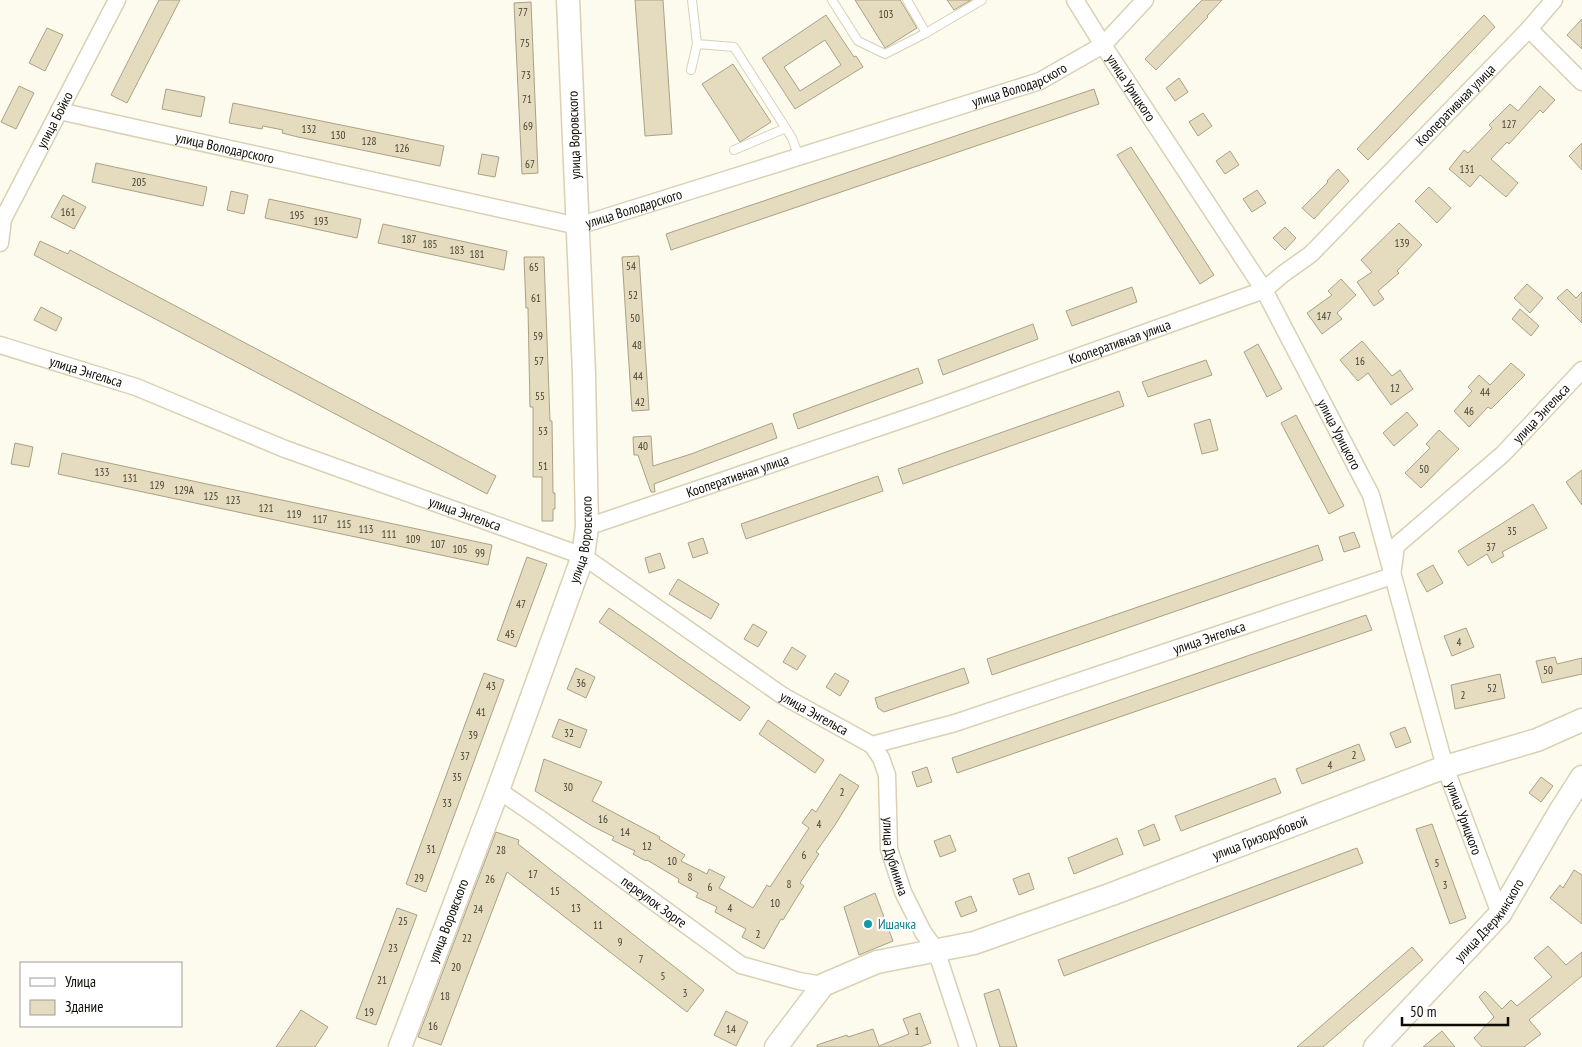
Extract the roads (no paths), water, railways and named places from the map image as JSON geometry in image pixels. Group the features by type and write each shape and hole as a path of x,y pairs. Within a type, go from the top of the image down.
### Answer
{"street":[{"name":"улица Бойко","path":"0,243 3,219 117,0"},
{"name":"улица Воровского","path":"400,1047 498,790 583,556 587,527 584,373 568,0"},
{"name":"улица Урицкого","path":"1075,0 1102,45 1264,290 1371,495 1445,767 1500,914"},
{"name":"улица Володарского","path":"59,111 578,226 1040,81 1102,45 1146,0"},
{"name":"Кооперативная улица","path":"587,527 921,413 1264,290 1312,254 1529,29 1554,0"},
{"path":"1529,29 1582,82"},
{"name":"улица Энгельса","path":"0,345 136,387 285,449 583,556 783,696 872,745 956,723 1392,576 1396,546 1503,454 1582,370"},
{"name":"улица Гризодубовой","path":"823,985 877,962 974,943 1112,894 1445,767 1537,740 1582,720"},
{"name":"улица Дубинина","path":"872,745 881,758 887,775 889,850 903,892 923,932 936,950 968,1047"},
{"name":"улица Дзержинского","path":"1375,1047 1500,914 1582,777"},
{"name":"переулок Зорге","path":"498,790 547,823 741,965 799,981 823,985"},
{"path":"776,1047 823,985"}],"lane":[{"path":"691,70 697,44 692,0"},
{"path":"832,0 858,41 885,54 926,33 982,0"},
{"path":"906,0 926,33"},
{"path":"697,44 734,47 792,138 799,157"},
{"path":"734,150 786,128"}],"place":[{"name":"Ишачка","path":"868,924"}]}
